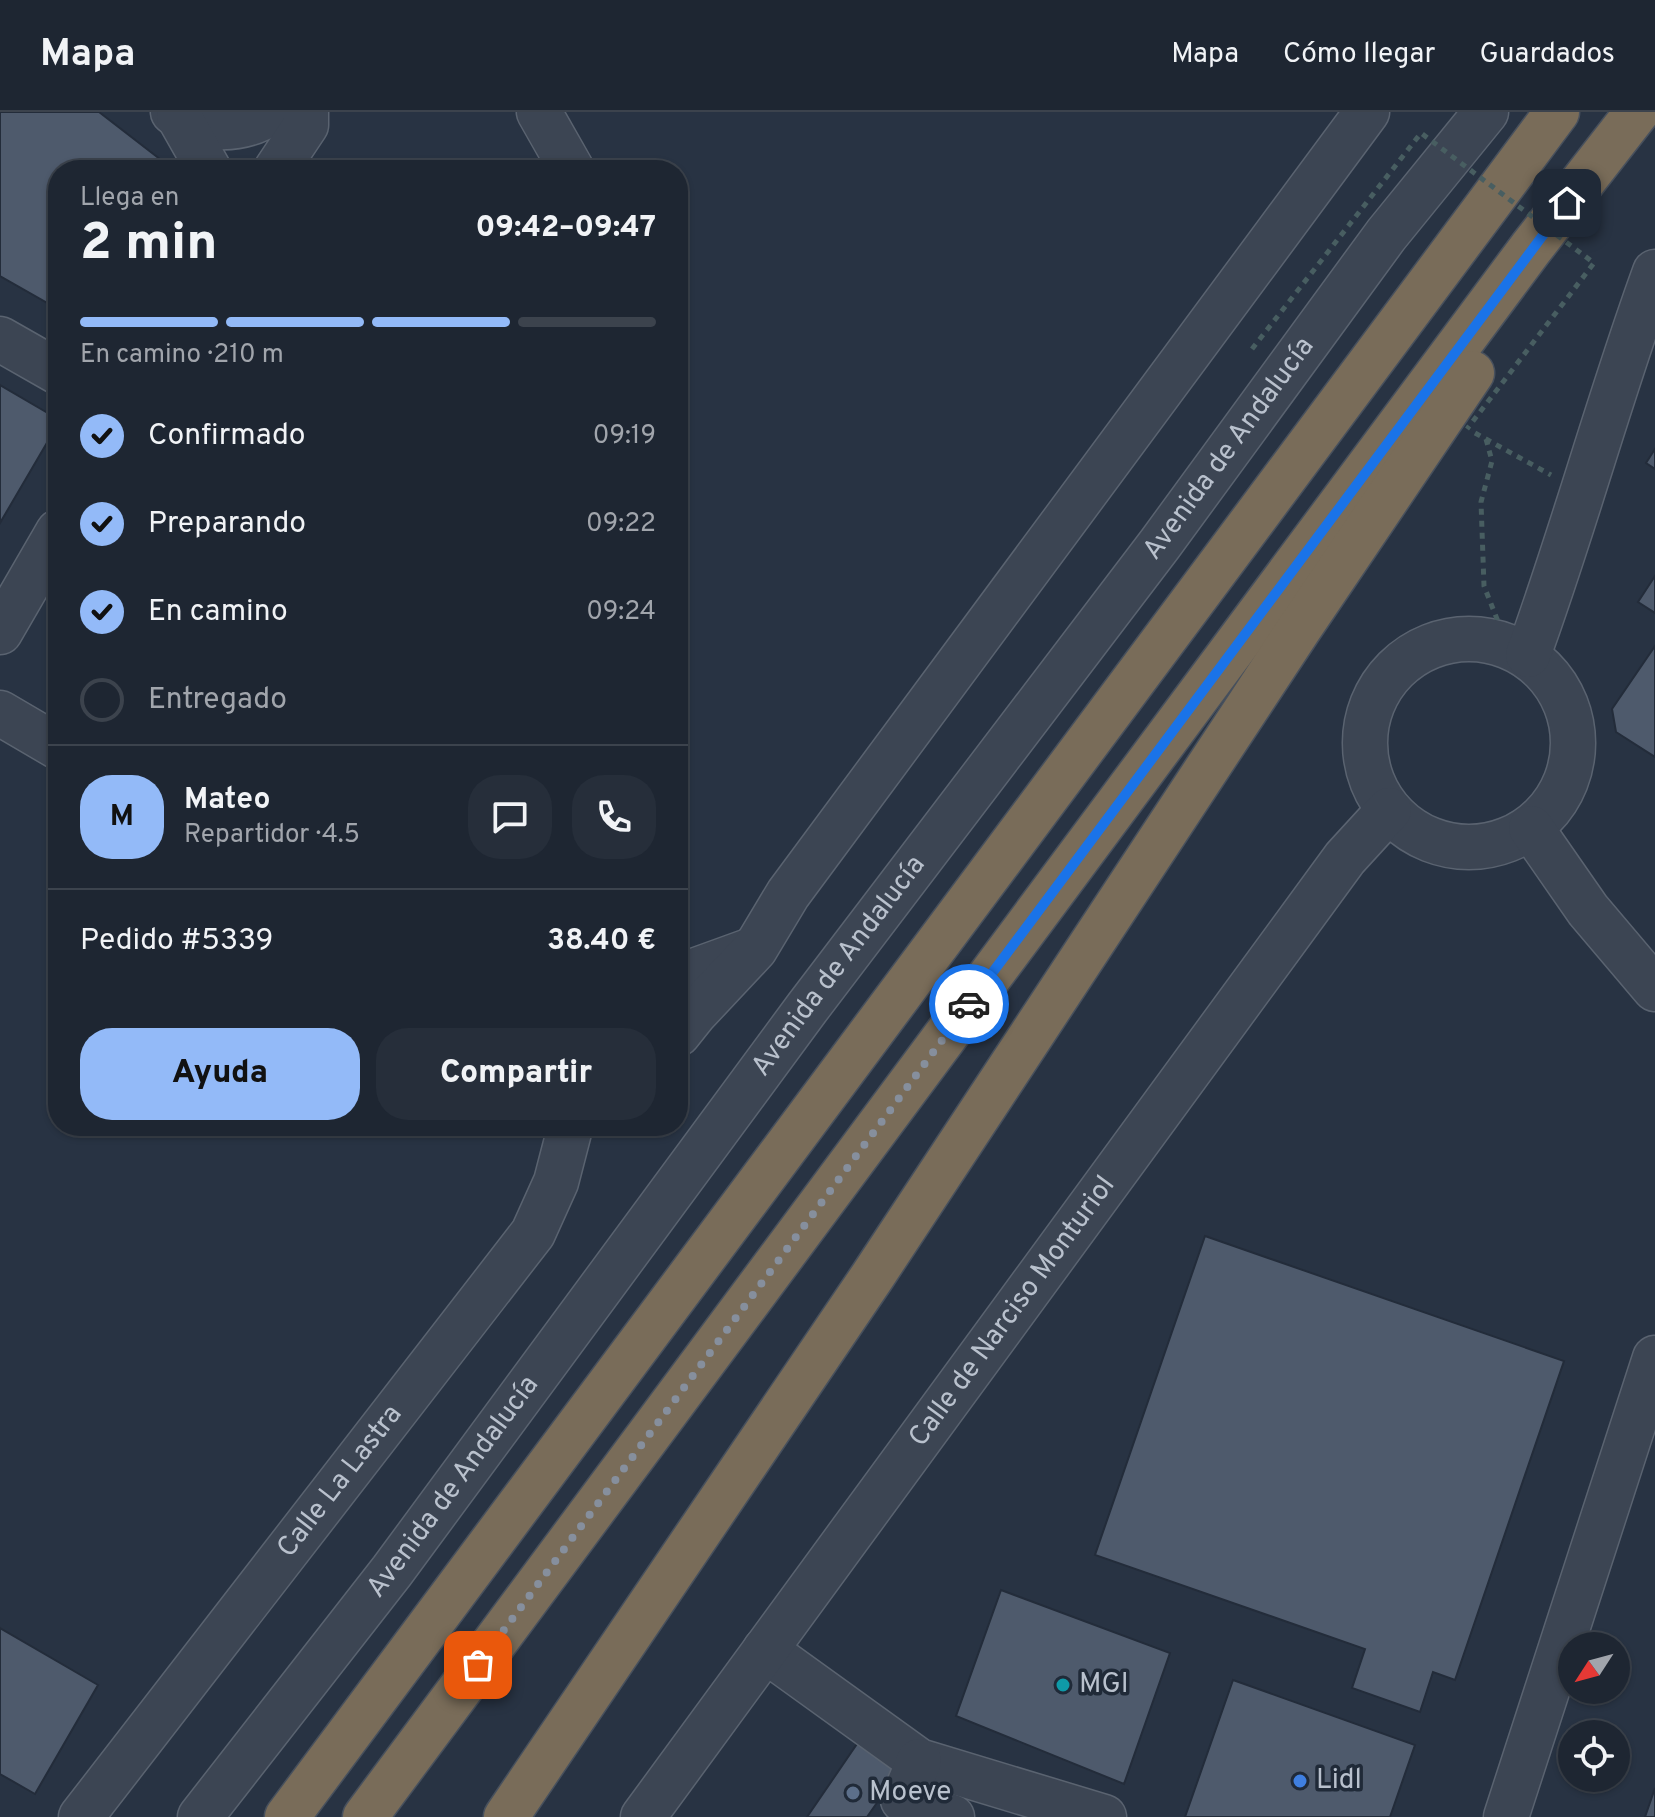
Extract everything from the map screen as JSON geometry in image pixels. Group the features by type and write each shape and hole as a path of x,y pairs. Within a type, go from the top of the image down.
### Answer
{"highway":[{"path":"287,1817 1557,112"},
{"path":"365,1817 1531,248 1637,112"},
{"path":"506,1817 872,1277 1272,668 1470,379 1531,248"}],"street":[{"path":"176,114 209,127 240,126 272,112"},
{"path":"283,160 306,125 306,112"},
{"path":"539,112 566,160"},
{"path":"688,1022 755,949 788,894 1367,112"},
{"path":"176,114 203,160"},
{"name":"Avenida de Andalucía","path":"200,1817 392,1571 817,996 1160,544 1386,235 1482,114"},
{"path":"1518,651 1584,491 1632,335 1655,272"},
{"path":"0,339 48,366"},
{"path":"0,632 48,549"},
{"path":"1464,638 1498,641 1518,651 1552,679 1568,708 1574,741 1569,774 1555,804 1531,828 1503,842 1472,847 1441,844 1413,830 1389,810 1372,781 1365,749 1368,716 1381,686 1403,661 1432,644 1464,638"},
{"path":"0,713 48,741"},
{"name":"Calle de Narciso Monturiol","path":"643,1817 1345,858 1389,810"},
{"path":"1531,828 1588,910 1655,989"},
{"path":"688,972 755,949"},
{"name":"Calle La Lastra","path":"81,1817 533,1233 556,1182 569,1136"},
{"path":"1506,1817 1655,1358"},
{"path":"765,1650 919,1761 1104,1817"},
{"path":"919,1761 903,1800 952,1817"}],"path":[{"path":"1252,349 1421,133 1594,263 1467,429 1584,491"},
{"path":"1486,439 1492,461 1481,502 1484,586 1518,651"}],"building":[{"path":"0,112 99,112 161,160 48,160 48,303 0,276"},
{"path":"0,385 48,413 48,441 0,523"},
{"path":"1655,449 1655,469 1646,463"},
{"path":"1655,576 1655,613 1638,602"},
{"path":"1655,646 1655,757 1616,732 1612,709"},
{"path":"1205,1236 1564,1361 1455,1680 1433,1672 1420,1712 1352,1688 1365,1649 1095,1555"},
{"name":"MGI","path":"1001,1590 1170,1653 1124,1784 956,1716"},
{"path":"0,1628 98,1685 35,1794 0,1774"},
{"name":"Lidl","path":"1233,1680 1415,1745 1390,1817 1185,1817"},
{"name":"Moeve","path":"859,1741 900,1770 867,1817 807,1817"},
{"path":"1655,1788 1655,1817 1645,1817"}],"way so far":[{"path":"478,1665 969,1004"}],"place":[{"name":"MGI","path":"1063,1685"},
{"name":"Lidl","path":"1300,1781"},
{"name":"Moeve","path":"853,1793"}],"route":[{"path":"969,1004 1567,203"}]}
